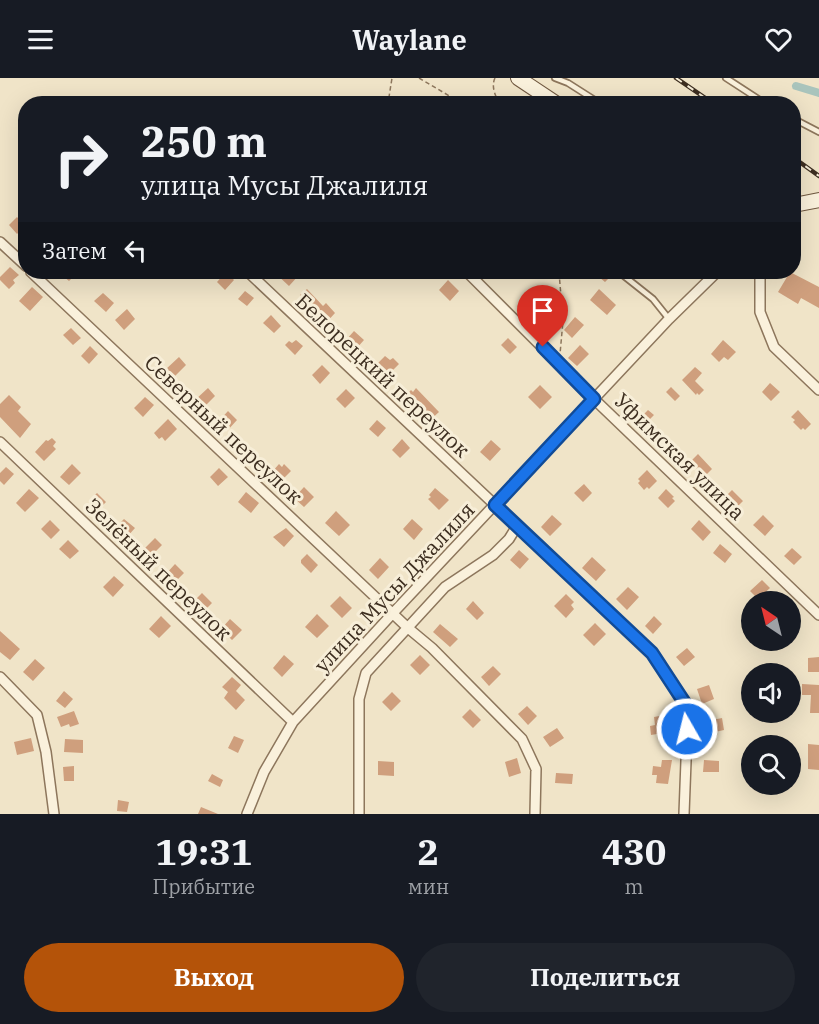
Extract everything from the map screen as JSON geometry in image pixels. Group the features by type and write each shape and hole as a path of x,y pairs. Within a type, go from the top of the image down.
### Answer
{"main road":[{"path":"518,78 545,96"},
{"path":"801,204 819,200"}],"street":[{"path":"0,242 18,259"},
{"name":"Северный переулок","path":"38,279 408,628 432,648 522,739 536,769 535,814"},
{"name":"Белорецкий переулок","path":"255,279 652,653 688,708 684,814"},
{"name":"Уфимская улица","path":"474,279 594,399 819,615"},
{"name":"улица Мусы Джалиля","path":"247,814 264,772 293,722 669,319 710,279"},
{"path":"760,279 760,312 774,347 819,390"},
{"name":"Зелёный переулок","path":"0,442 293,722"},
{"path":"359,814 359,699 366,673 445,587 493,555 509,539 517,526"},
{"path":"0,677 36,715 46,753 54,814"}],"lane":[{"path":"555,78 588,96"},
{"path":"726,78 754,96"},
{"path":"801,123 819,132"},
{"path":"629,279 653,299 669,319"}],"path":[{"path":"389,96 392,78"},
{"path":"419,78 449,96"},
{"path":"495,78 493,82 497,96"},
{"path":"560,279 563,321 560,364"}],"building":[{"path":"17,217 17,234 9,225"},
{"path":"10,267 18,274 13,280 15,283 9,289 0,277"},
{"path":"801,278 819,287 819,308 801,298 798,304 778,292 786,279"},
{"path":"220,279 234,280 225,290 217,282"},
{"path":"282,279 295,279 289,286"},
{"path":"448,280 459,291 450,301 439,290"},
{"path":"32,287 43,297 30,311 19,301"},
{"path":"307,289 323,306 326,303 335,313 325,324 300,295"},
{"path":"599,289 616,305 607,315 590,300"},
{"path":"245,291 254,298 247,306 238,299"},
{"path":"103,293 114,303 106,312 94,301"},
{"path":"127,309 135,319 124,330 115,320"},
{"path":"271,315 281,326 274,333 263,323"},
{"path":"575,317 584,325 572,338 564,330"},
{"path":"71,328 81,338 73,345 63,335"},
{"path":"354,331 364,340 356,349 346,340"},
{"path":"508,338 517,347 510,354 501,345"},
{"path":"296,340 303,346 295,355 285,345 289,341 292,343"},
{"path":"723,340 736,352 728,360 724,357 719,362 711,354"},
{"path":"580,345 589,354 577,366 568,358"},
{"path":"90,346 98,354 89,364 81,356"},
{"path":"385,356 390,360 393,358 399,364 386,377 375,366"},
{"path":"179,357 186,365 173,378 165,370"},
{"path":"322,365 330,373 320,384 312,375"},
{"path":"695,367 702,373 695,381 704,390 699,395 697,393 696,395 682,380"},
{"path":"770,383 780,392 771,401 762,392"},
{"path":"540,385 552,397 540,409 528,397"},
{"path":"671,387 680,396 675,401 666,392"},
{"path":"208,388 215,396 203,408 195,400"},
{"path":"416,388 439,412 429,421 404,397"},
{"path":"346,389 355,398 345,408 336,399"},
{"path":"9,395 21,407 18,411 31,424 20,438 0,417 0,404"},
{"path":"145,397 154,405 143,417 134,408"},
{"path":"648,410 654,415 643,426 637,421"},
{"path":"798,410 811,424 805,430 803,428 801,430 791,417"},
{"path":"228,411 237,420 227,431 218,422"},
{"path":"168,419 177,429 165,441 162,437 159,439 154,433"},
{"path":"377,420 386,428 378,437 369,429"},
{"path":"52,438 56,442 53,446 56,449 44,461 35,452 46,440"},
{"path":"402,439 410,448 400,458 392,450"},
{"path":"491,440 501,449 490,461 480,452"},
{"path":"698,454 712,469 704,477 689,463"},
{"path":"72,464 81,473 69,485 60,477"},
{"path":"279,464 282,467 284,464 291,471 281,481 272,472"},
{"path":"6,467 14,474 4,485 0,481 0,473"},
{"path":"219,468 228,477 218,486 210,477"},
{"path":"647,470 657,481 649,489 647,487 644,490 638,483 640,481 638,479"},
{"path":"584,484 592,493 583,502 574,493"},
{"path":"304,487 314,497 304,507 294,498"},
{"path":"435,488 449,500 439,510 428,499"},
{"path":"29,489 39,498 25,512 16,503"},
{"path":"666,489 675,501 668,508 658,498"},
{"path":"732,490 743,501 735,509 724,498"},
{"path":"246,492 259,503 251,513 238,502"},
{"path":"97,493 106,502 100,508 91,499"},
{"path":"336,511 350,525 339,536 325,523"},
{"path":"552,515 562,524 550,536 541,527"},
{"path":"763,515 774,526 765,536 753,525"},
{"path":"124,519 135,528 127,537 116,527"},
{"path":"412,519 423,529 414,540 403,529"},
{"path":"50,520 60,530 51,539 41,529"},
{"path":"699,520 711,532 703,541 691,529"},
{"path":"286,528 294,536 284,547 273,537"},
{"path":"155,538 162,545 149,558 142,551"},
{"path":"68,540 79,551 70,559 59,549"},
{"path":"720,544 732,554 725,563 713,553"},
{"path":"792,548 802,557 794,565 784,556"},
{"path":"519,550 529,559 520,569 510,560"},
{"path":"307,554 318,565 311,573 301,563"},
{"path":"592,557 606,570 596,581 582,568"},
{"path":"380,558 389,567 378,579 369,570"},
{"path":"175,564 184,573 173,584 165,575"},
{"path":"114,576 124,585 113,597 103,587"},
{"path":"762,580 770,588 767,591 750,591"},
{"path":"628,587 639,597 627,610 616,599"},
{"path":"202,593 212,603 201,610 193,602"},
{"path":"566,594 574,602 571,605 574,609 566,618 554,606"},
{"path":"340,596 352,608 342,618 330,606"},
{"path":"473,601 484,613 477,620 466,609"},
{"path":"317,614 329,626 317,638 305,627"},
{"path":"161,616 171,626 159,638 149,629"},
{"path":"654,616 662,624 653,634 645,626"},
{"path":"230,619 242,630 232,640 221,629"},
{"path":"595,623 606,634 594,646 583,635"},
{"path":"440,624 458,639 450,647 433,632"},
{"path":"0,631 20,649 10,660 0,652"},
{"path":"687,648 695,657 684,666 676,657"},
{"path":"284,655 294,664 282,677 273,668"},
{"path":"420,655 430,665 420,675 410,665"},
{"path":"819,657 819,672 808,672 808,658"},
{"path":"35,659 45,668 33,681 23,672"},
{"path":"493,666 501,674 489,686 481,677"},
{"path":"232,677 241,685 236,691 245,700 236,710 224,698 228,692 222,687"},
{"path":"802,684 819,685 819,713 810,713 811,695 802,695"},
{"path":"709,685 714,699 702,704 697,689"},
{"path":"64,691 73,699 65,708 56,701"},
{"path":"392,692 401,701 391,711 382,702"},
{"path":"527,706 537,716 528,725 518,714"},
{"path":"470,709 481,720 473,728 462,717"},
{"path":"74,711 79,724 61,727 57,717"},
{"path":"665,715 669,732 651,735 650,726 655,725 654,717"},
{"path":"722,718 724,730 706,734 703,722"},
{"path":"557,728 564,738 550,747 543,737"},
{"path":"234,736 244,740 238,753 228,748"},
{"path":"31,738 34,751 17,755 14,742"},
{"path":"65,739 83,740 83,753 64,752"},
{"path":"808,744 819,745 819,770 808,769"},
{"path":"517,758 521,773 509,777 505,762"},
{"path":"662,760 672,760 668,784 656,783 657,775 652,775 653,766 661,767"},
{"path":"704,760 719,761 719,772 703,772"},
{"path":"378,761 394,762 394,776 378,775"},
{"path":"74,766 74,781 64,781 63,767"},
{"path":"556,773 573,774 572,784 555,783"},
{"path":"212,774 223,780 220,787 208,781"},
{"path":"118,800 129,802 127,812 117,811"},
{"path":"201,807 218,814 198,814"}],"waterway":[{"path":"796,86 819,93"}],"railway":[{"path":"676,78 702,96"},
{"path":"801,163 819,176"}],"route":[{"path":"543,347 594,399 495,505 652,653 688,708 687,729"}]}
